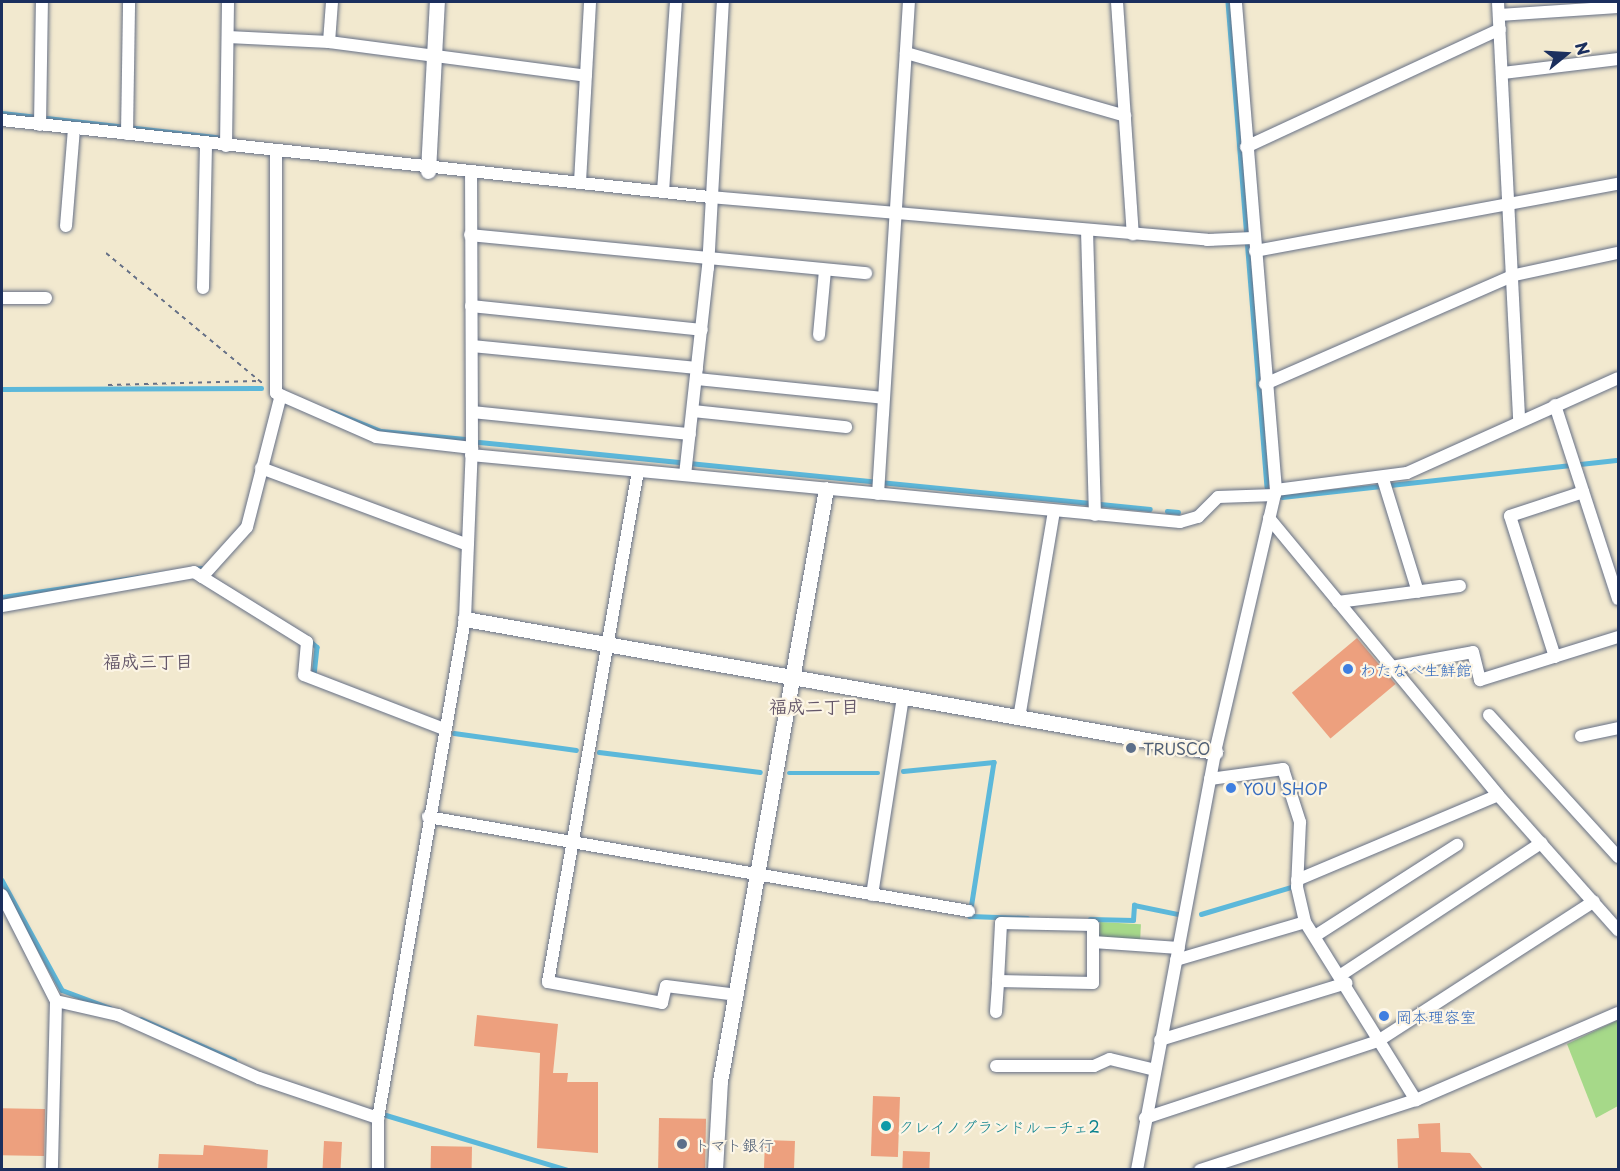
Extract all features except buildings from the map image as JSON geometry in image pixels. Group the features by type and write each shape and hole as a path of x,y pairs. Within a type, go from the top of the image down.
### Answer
{"street":[{"path":"40,119 42,2"},
{"path":"127,129 129,2"},
{"path":"226,140 228,2"},
{"path":"329,42 332,2"},
{"path":"428,171 437,2"},
{"path":"580,182 590,2"},
{"path":"663,192 676,2"},
{"path":"686,467 702,330 723,2"},
{"path":"878,487 909,2"},
{"path":"1117,2 1133,234"},
{"path":"1137,1170 1215,752 1276,492 1255,251 1247,238 1246,147 1236,2"},
{"path":"1498,2 1512,206 1520,421"},
{"path":"1499,15 1618,6"},
{"path":"1246,147 1500,29"},
{"path":"228,37 329,42 586,76"},
{"path":"906,53 1125,116"},
{"path":"1503,73 1618,59"},
{"path":"2,120 40,119 74,128 127,129 206,143 226,140 276,153 428,171 580,182 710,197 1133,234 1247,238"},
{"path":"66,226 74,128"},
{"path":"203,288 206,143"},
{"path":"202,577 247,527 278,394 276,153"},
{"path":"378,1170 378,1118 428,817 465,619 465,544 472,451 471,174"},
{"path":"1255,251 1512,206 1618,184"},
{"path":"1087,230 1095,508"},
{"path":"470,235 866,273"},
{"path":"1265,384 1515,275 1618,253"},
{"path":"819,335 825,270"},
{"path":"2,298 46,298"},
{"path":"471,306 702,330"},
{"path":"472,346 884,398"},
{"path":"278,394 376,436 472,451 638,471 686,467 826,489 878,487 1054,512 1095,508 1180,522 1198,516 1218,497 1384,484 1618,378"},
{"path":"1555,405 1618,599"},
{"path":"693,411 846,427"},
{"path":"472,412 690,434"},
{"path":"261,468 465,544"},
{"path":"638,471 548,982 662,1003 666,986 737,995"},
{"path":"1384,484 1418,592"},
{"path":"715,1170 717,1104 826,489"},
{"path":"1555,657 1510,516 1583,492"},
{"path":"1019,718 1054,512"},
{"path":"1269,518 1498,795 1618,930"},
{"path":"2,606 194,572 307,642 304,675 444,729"},
{"path":"1338,602 1460,586"},
{"path":"465,619 1215,752"},
{"path":"1392,668 1473,652 1480,680 1618,637"},
{"path":"872,895 903,697"},
{"path":"1489,715 1618,857"},
{"path":"1581,736 1618,728"},
{"path":"1210,779 1282,769 1300,822 1297,880 1305,922 1344,979 1378,1041 1416,1101"},
{"path":"1297,880 1498,795"},
{"path":"428,817 759,877 969,911"},
{"path":"1160,1040 1344,979 1541,843"},
{"path":"1315,936 1457,845"},
{"path":"2,895 56,1001 52,1170"},
{"path":"1145,1118 1378,1041 1594,901"},
{"path":"1093,942 1177,954 1305,922"},
{"path":"996,1012 1001,923 1093,925 1093,983 998,981"},
{"path":"56,1001 118,1015 259,1078 378,1118"},
{"path":"1200,1170 1416,1101 1618,1013"},
{"path":"996,1066 1094,1066 1110,1059 1155,1070"}],"path":[{"path":"106,253 258,381 278,394"},
{"path":"108,385 258,381"}],"green space":[{"path":"1100,922 1141,924 1140,941 1099,939"},
{"path":"1618,1020 1618,1106 1596,1118 1567,1044"}],"waterway":[{"path":"1228,2 1267,486"},
{"path":"2,113 226,138"},
{"path":"2,389 261,388"},
{"path":"331,411 381,431 465,439"},
{"path":"479,442 1150,509"},
{"path":"1282,497 1618,460"},
{"path":"1167,511 1178,512"},
{"path":"2,597 201,568"},
{"path":"310,641 317,647 314,676"},
{"path":"454,733 576,750"},
{"path":"599,752 760,772"},
{"path":"903,771 994,762 970,916 1027,918"},
{"path":"789,773 878,773"},
{"path":"2,880 62,990 110,1008"},
{"path":"1201,914 1291,887"},
{"path":"1090,919 1133,920 1134,905 1178,914"},
{"path":"141,1019 234,1060"},
{"path":"386,1115 568,1170"}],"place":[{"name":"わたなべ生鮮館","path":"1348,669"},
{"name":"TRUSCO","path":"1131,748"},
{"name":"YOU SHOP","path":"1231,788"},
{"name":"岡本理容室","path":"1384,1016"},
{"name":"クレイノグランドルーチェ2","path":"886,1126"},
{"name":"トマト銀行","path":"682,1144"}],"district":[{"name":"福成三丁目","path":"148,661"},
{"name":"福成二丁目","path":"814,706"}]}
